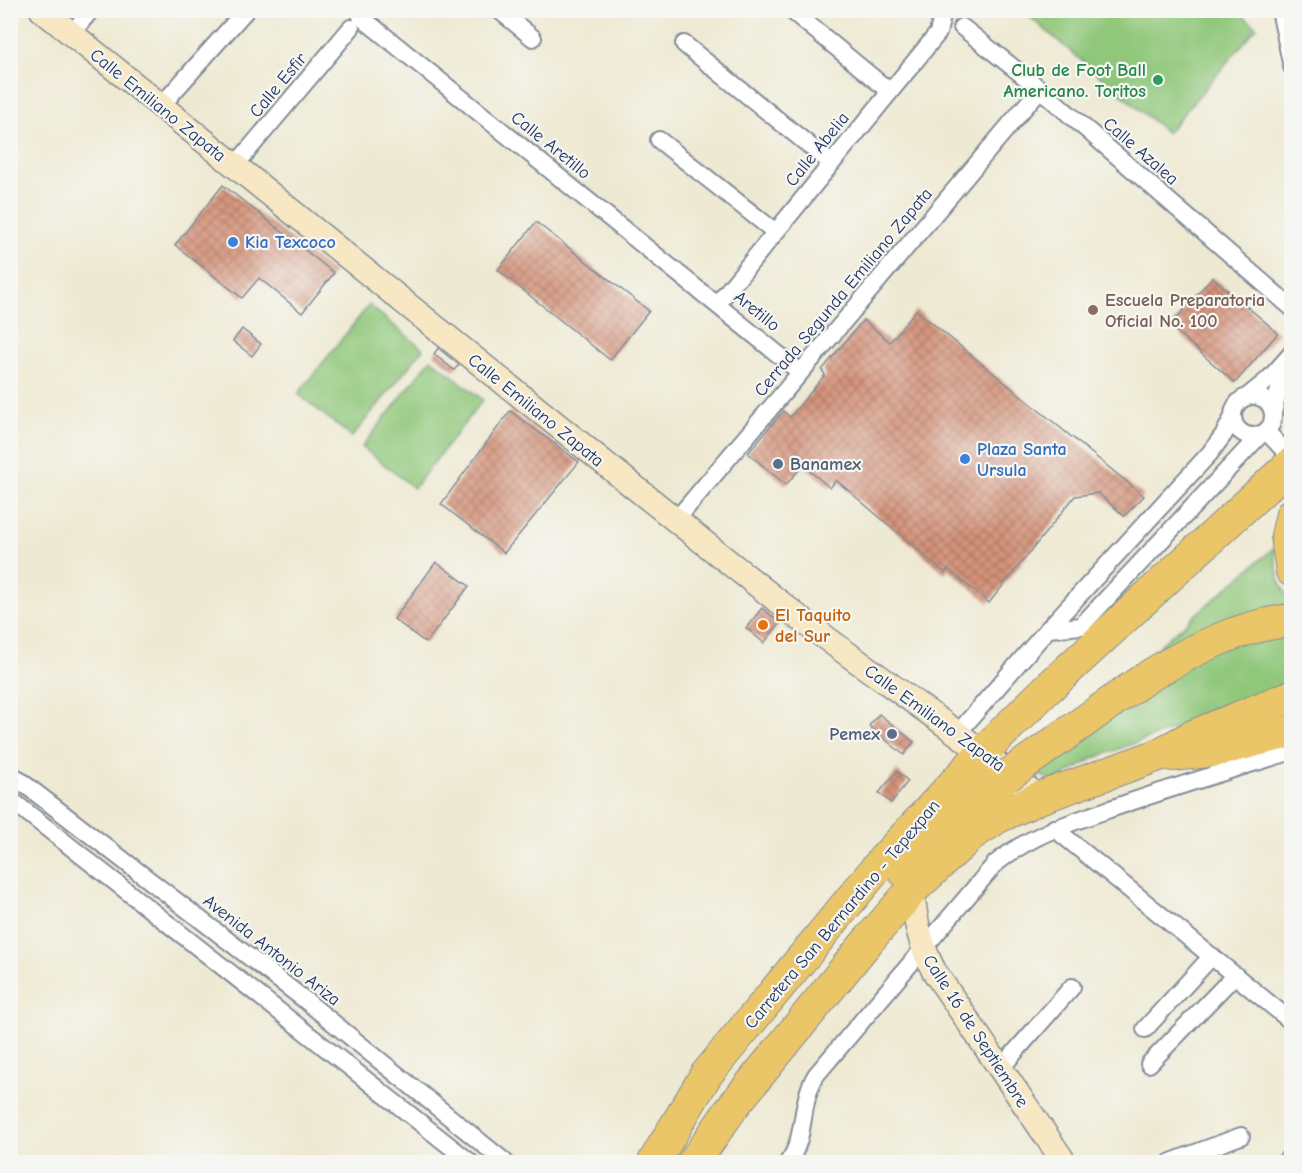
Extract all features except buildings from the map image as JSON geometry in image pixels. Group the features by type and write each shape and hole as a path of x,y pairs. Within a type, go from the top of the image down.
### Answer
{"highway":[{"name":"Carretera San Bernardino - Tepexpan","path":"654,1162 706,1075 884,859 984,751 1287,456"},
{"path":"1292,514 1287,536 1292,571"},
{"path":"674,1162 859,922 916,854 949,823 1007,776 1170,663 1204,644 1236,632 1292,620"},
{"name":"Carretera San Bernardino - Tepexpan","path":"693,1162 734,1105 912,890 972,834 998,817 1039,798 1156,756 1193,736 1292,696"},
{"path":"1156,756 1218,750 1292,731"}],"main road":[{"name":"Calle Emiliano Zapata","path":"42,10 234,167 841,651 984,751 1039,798"},
{"name":"Calle 16 de Septiembre","path":"912,890 915,923 922,948 934,972 1064,1162"}],"street":[{"path":"71,34 91,10"},
{"path":"160,106 246,10"},
{"path":"499,10 533,38"},
{"path":"791,10 889,91"},
{"path":"1280,10 1292,67"},
{"name":"Calle Abelia","path":"717,304 774,231 938,33 940,13"},
{"name":"Calle Esfir","path":"234,167 359,18"},
{"name":"Calle Aretillo","path":"359,18 717,304"},
{"name":"Calle Azalea","path":"962,27 1040,89 1292,308"},
{"path":"684,44 831,163"},
{"name":"Cerrada Segunda Emiliano Zapata","path":"676,520 1040,89"},
{"path":"659,140 774,231"},
{"name":"Aretillo","path":"717,304 800,372"},
{"path":"957,734 1048,629 1210,453 1224,434 1237,404 1289,356"},
{"path":"1048,629 1081,626 1259,433 1273,414 1289,356"},
{"path":"1248,396 1262,398 1267,402 1273,414"},
{"path":"1233,417 1238,429 1259,433 1287,456"},
{"path":"1210,453 1225,443 1259,433"},
{"path":"1149,519 1166,535"},
{"path":"788,1162 799,1143 803,1104 807,1089 816,1075 995,864 1015,847 1054,828 1173,787 1292,751"},
{"name":"Avenida Antonio Ariza","path":"10,773 305,1000 505,1162"},
{"path":"10,799 470,1162"},
{"path":"1054,828 1292,1022"},
{"path":"1145,1029 1212,956"},
{"path":"1149,1064 1235,975"},
{"path":"1000,1069 1072,987"},
{"path":"289,1017 305,1000"},
{"path":"1170,1162 1240,1136"},
{"path":"1285,1162 1292,1155"}],"green space":[{"name":"Club de Foot Ball Americano. Toritos","path":"1023,11 1237,11 1257,27 1167,133"},
{"path":"369,305 423,349 352,437 298,394"},
{"path":"431,359 483,400 414,488 362,447"},
{"path":"1274,548 1279,580 1291,604 1291,687 1094,758 1055,781 1035,774 1105,692"}],"place":[{"name":"Club de Foot Ball Americano. Toritos","path":"1158,80"},
{"name":"Kia Texcoco","path":"233,242"},
{"name":"Escuela Preparatoria Oficial No. 100","path":"1093,310"},
{"name":"Plaza Santa Ursula","path":"965,459"},
{"name":"Banamex","path":"778,464"},
{"name":"El Taquito del Sur","path":"763,625"},
{"name":"Pemex","path":"892,734"}]}
